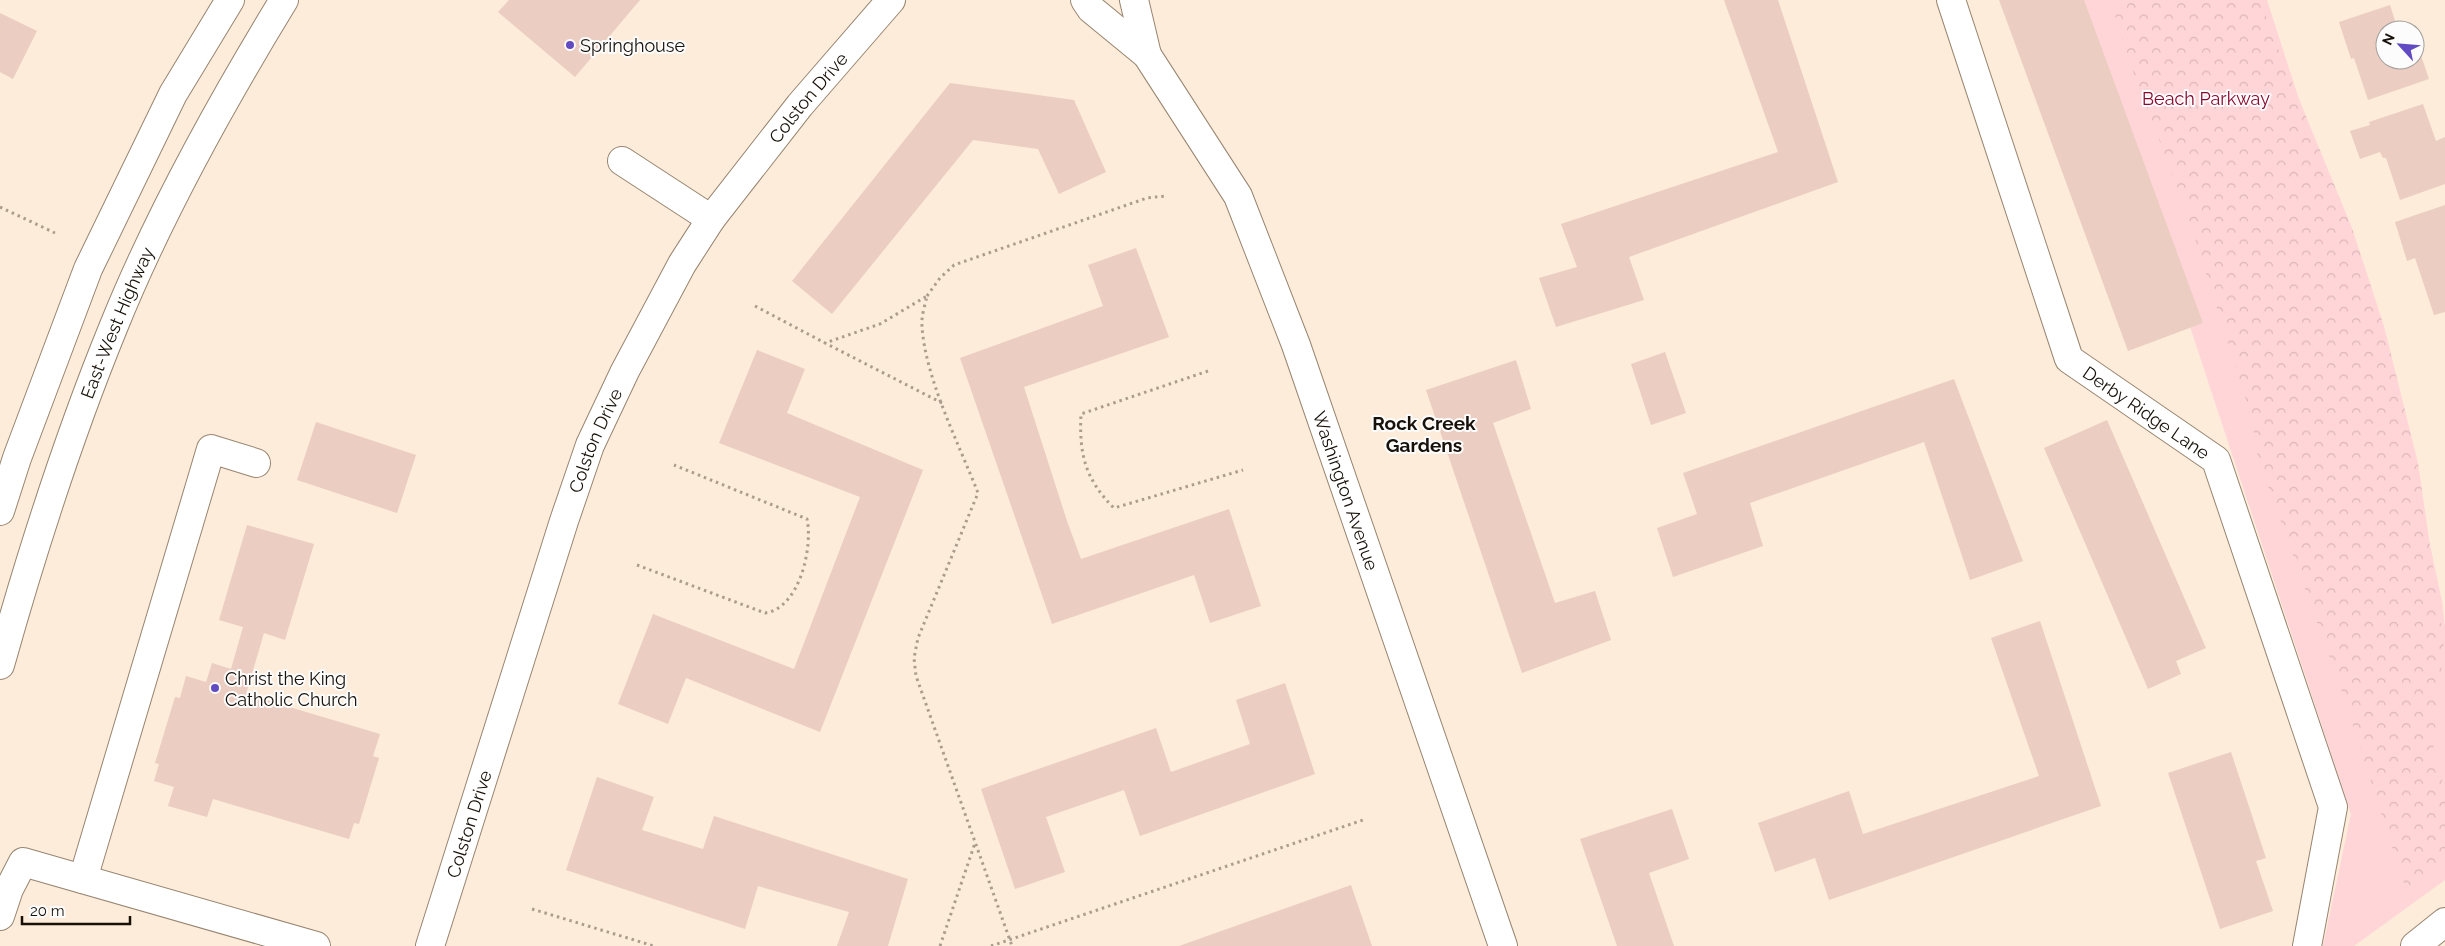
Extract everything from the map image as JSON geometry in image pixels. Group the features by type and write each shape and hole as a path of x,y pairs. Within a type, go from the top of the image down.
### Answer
{"street":[{"path":"0,511 17,458 88,269 173,94 230,0"},
{"name":"East-West Highway","path":"0,665 28,566 67,446 113,327 165,215 235,79 284,0"},
{"name":"Colston Drive","path":"430,946 590,445 634,354 682,264 711,218 800,105 891,0"},
{"name":"Washington Avenue","path":"1085,0 1092,9 1147,55 1241,205 1296,345 1503,946"},
{"name":"Washington Avenue","path":"1134,0 1147,55"},
{"name":"Derby Ridge Lane","path":"1950,0 2069,359 2216,460 2333,807 2306,946"},
{"path":"622,161 711,218"},
{"path":"83,879 211,449 256,463"},
{"path":"0,916 9,889 22,862 316,946"}],"path":[{"path":"825,343 880,324 926,296 940,278 954,265 1146,198 1165,196"},
{"path":"0,207 55,233"},
{"path":"926,296 922,324 924,339 942,403 978,493 918,638 914,658 916,676 1012,946"},
{"path":"755,306 942,403"},
{"path":"1208,371 1081,414 1080,440 1084,463 1103,497 1114,508 1243,470"},
{"path":"637,565 765,613 774,612 788,600 800,578 810,532 807,519 674,465"},
{"path":"991,946 1363,820"},
{"path":"940,946 975,843"},
{"path":"532,909 654,946"}],"green space":[{"name":"Beach Parkway","path":"2082,0 2267,0 2405,429 2442,601 2445,627 2445,880 2354,946 2323,946 2351,814"},
{"name":"Beach Parkway","path":"2110,0 2261,0 2270,29 2352,228 2384,326 2418,463 2444,642 2433,751 2445,789 2445,860 2407,893 2341,689 2258,458 2251,416 2186,210 2132,69"}],"building":[{"name":"Springhouse","path":"509,0 640,0 575,77 498,12"},
{"path":"1724,0 1778,0 1838,182 1629,257 1644,300 1556,327 1539,278 1577,267 1561,224 1778,152"},
{"path":"1999,0 2084,0 2203,323 2128,351"},
{"path":"2390,5 2395,20 2375,20 2375,70 2425,70 2425,67 2429,79 2368,100 2354,58 2351,59 2339,22"},
{"path":"0,13 37,31 13,79 0,72"},
{"path":"950,83 1074,100 1106,172 1059,194 1038,149 973,140 832,314 792,281"},
{"path":"2423,104 2436,141 2445,137 2445,184 2400,200 2386,158 2383,158 2380,152 2360,159 2350,131 2370,125 2369,122"},
{"path":"2445,205 2445,312 2434,315 2415,258 2407,261 2395,222"},
{"path":"1136,248 1169,337 1024,387 1067,521 1081,559 1229,509 1261,606 1210,623 1194,575 1052,624 960,358 1103,306 1088,265"},
{"path":"757,350 805,369 787,413 923,470 820,732 686,678 668,724 618,704 653,614 794,669 860,497 719,443"},
{"path":"1665,352 1686,413 1651,425 1631,364"},
{"path":"1516,360 1531,409 1493,423 1555,603 1595,591 1611,640 1522,673 1426,390"},
{"path":"1954,379 2023,561 1970,580 1924,442 1750,503 1763,546 1673,577 1657,528 1697,514 1683,473"},
{"path":"2107,420 2206,648 2176,661 2181,674 2148,689 2044,448"},
{"path":"316,422 416,455 397,513 297,480"},
{"name":"Christ the King Catholic Church","path":"247,525 314,544 285,640 264,633 246,694 380,734 373,756 379,758 359,824 354,823 349,839 213,799 207,817 168,806 174,787 154,781 159,764 155,763 175,697 180,698 186,676 206,682 212,663 231,669 243,627 219,620"},
{"path":"2040,621 2101,806 1829,900 1815,858 1775,872 1758,823 1849,791 1863,834 2039,776 1991,638"},
{"path":"1285,683 1315,774 1140,836 1124,790 1046,817 1065,872 1015,889 981,789 1156,728 1171,772 1250,744 1236,700"},
{"path":"2231,752 2266,858 2256,861 2273,911 2220,929 2168,773"},
{"path":"597,777 654,797 642,830 703,849 714,816 908,879 888,946 837,946 849,912 758,886 745,929 566,870"},
{"path":"1672,809 1689,859 1649,873 1674,946 1617,946 1580,839"},
{"path":"1351,885 1372,946 1179,946"}],"place":[{"name":"Springhouse","path":"570,45"},
{"name":"Christ the King Catholic Church","path":"215,688"}],"district":[{"name":"Rock Creek Gardens","path":"1424,434"}]}
